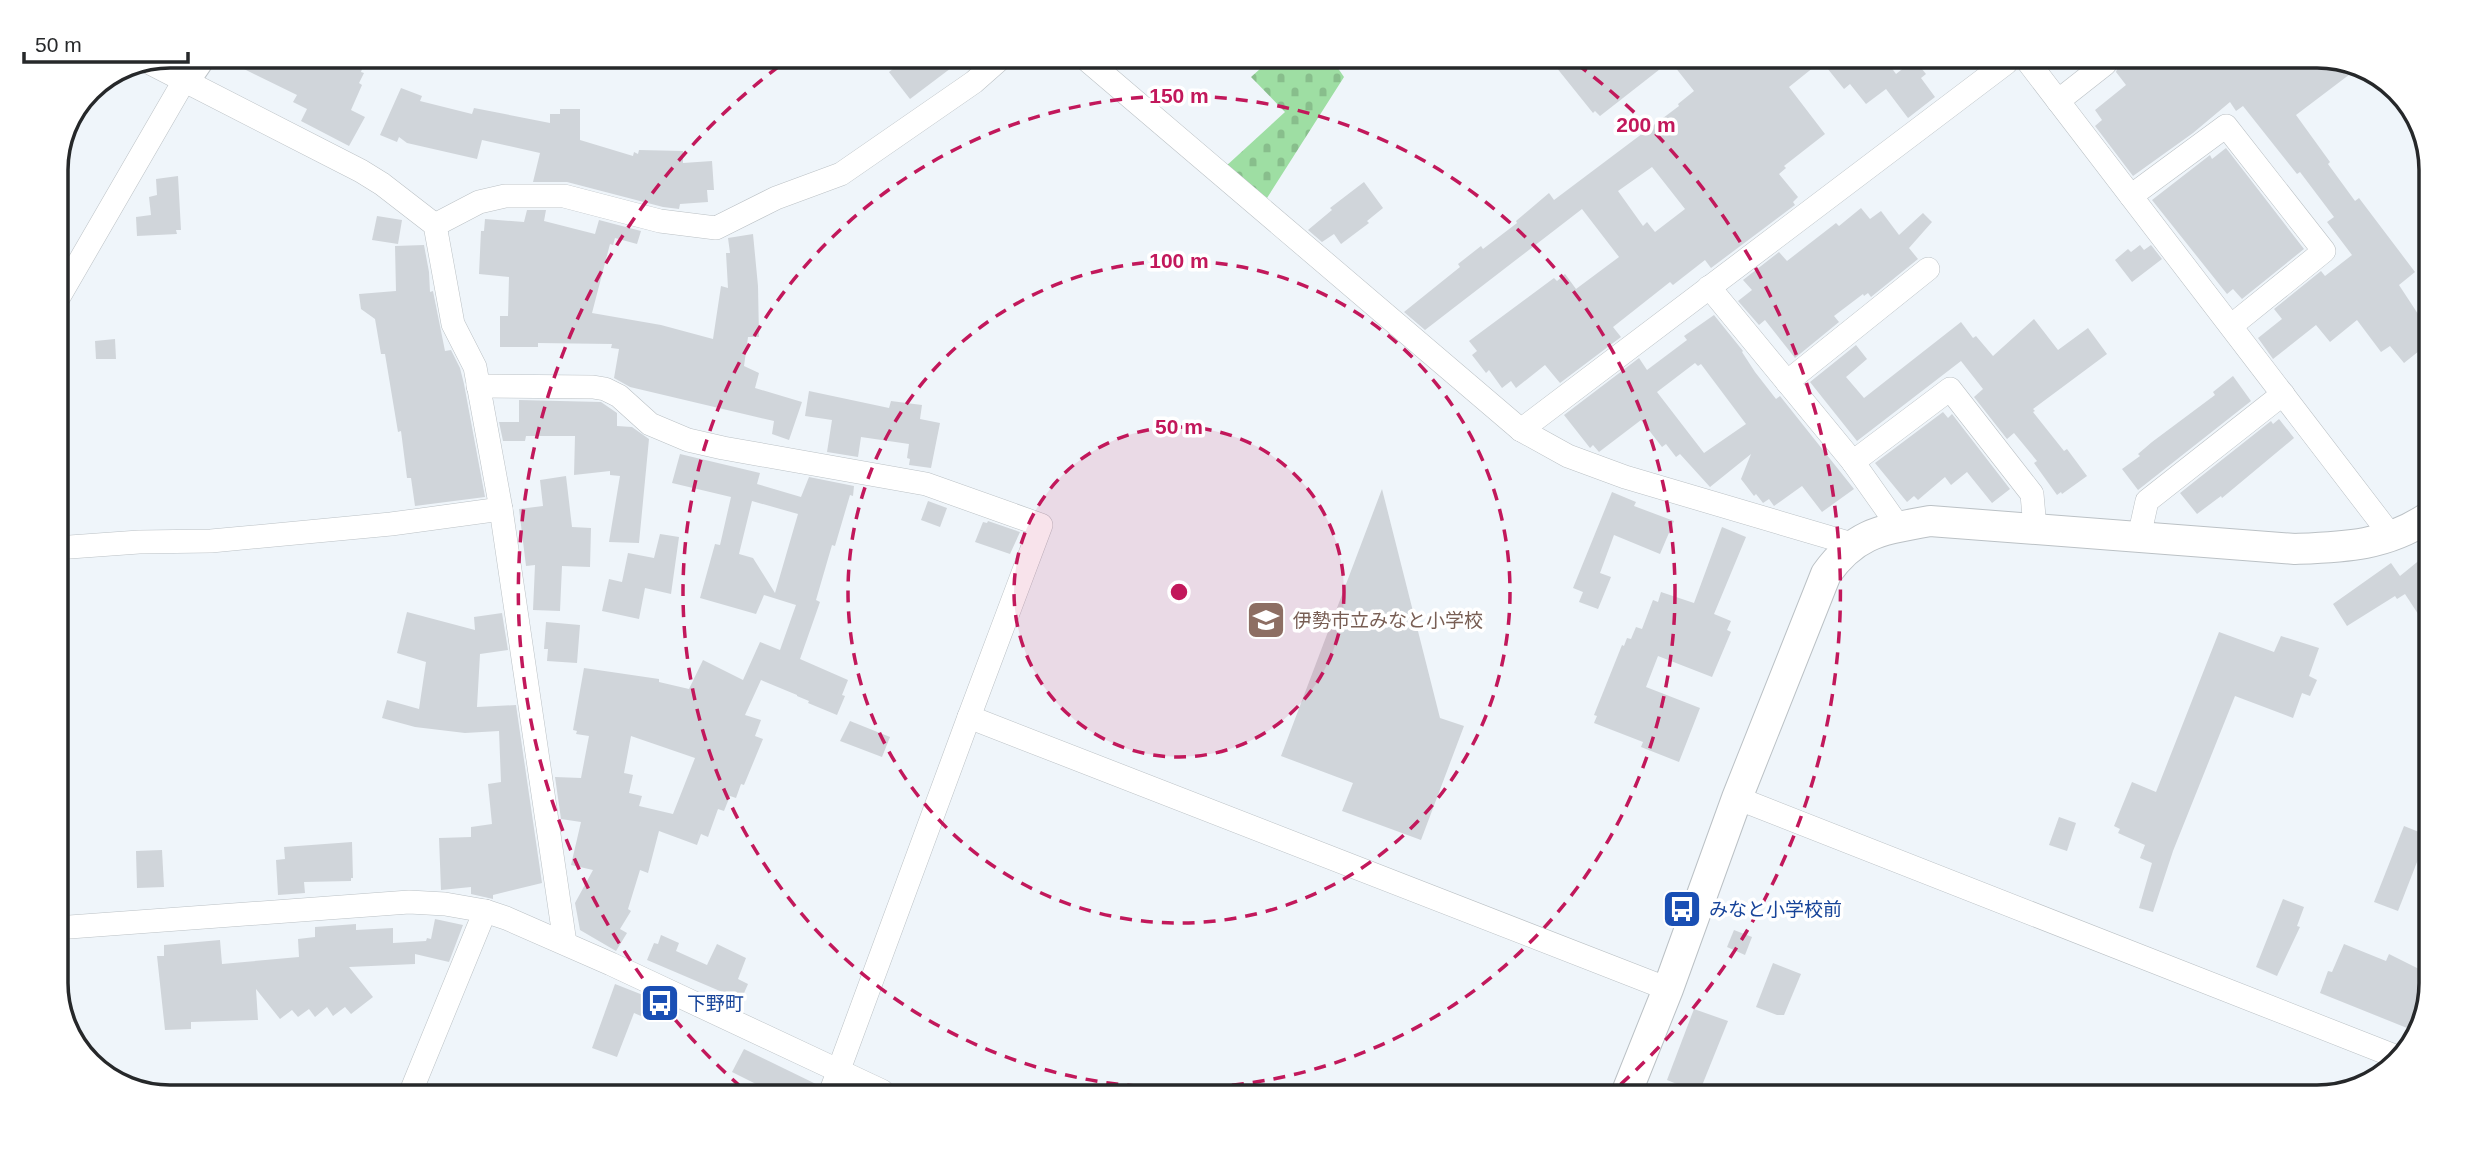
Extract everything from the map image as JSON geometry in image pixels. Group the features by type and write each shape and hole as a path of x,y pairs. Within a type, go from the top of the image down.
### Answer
{"street":[{"path":"68,281 193,68"},
{"path":"435,225 479,202 505,196 564,195 660,221 716,228 776,198 841,174 974,82 990,68"},
{"path":"1096,68 1521,430 1568,456 1625,477 1852,544"},
{"path":"1521,430 2000,68"},
{"path":"2032,68 2392,537"},
{"path":"2058,101 2100,68"},
{"path":"161,69 361,171 435,225 453,324 475,367 501,509 565,943"},
{"path":"2131,195 2226,126 2324,251 2231,326"},
{"path":"1787,382 1928,269"},
{"path":"1709,287 1853,462 1899,527"},
{"path":"68,927 409,902 485,911 565,943 835,1082 1041,525 926,484 688,440 650,424 619,396 605,389 478,386"},
{"path":"1853,462 1951,389 2032,494 2035,528"},
{"path":"2139,537 2147,500 2283,394"},
{"path":"68,547 211,541 391,524 501,509"},
{"path":"1630,1085 1668,989 1737,798 1826,574 1852,544 1873,534 1930,521 2295,550 2353,547 2392,537 2419,523"},
{"path":"969,717 1668,989"},
{"path":"1737,798 2389,1055"},
{"path":"414,1085 485,911"}],"green space":[{"path":"1261,68 1338,68 1344,77 1267,198 1225,167 1285,112 1251,77"}],"building":[{"path":"362,68 361,72 364,73 359,83 362,85 351,110 365,117 349,146 301,121 307,109 293,102 297,95 244,69"},
{"path":"894,68 951,68 910,99 889,72"},
{"path":"1557,68 1661,68 1600,116 1595,111 1593,113"},
{"path":"1676,68 1813,68 1789,87 1825,134 1784,166 1786,168 1779,174 1798,197 1793,202 1795,205 1711,268 1705,260 1673,285 1670,282 1613,327 1621,337 1560,383 1545,365 1516,388 1511,381 1502,388 1489,370 1486,373 1472,355 1477,351 1469,341 1554,278 1557,281 1565,274 1576,289 1619,257 1582,209 1425,330 1404,312 1460,267 1458,264 1517,223 1516,221 1549,193 1554,200 1679,106 1678,104 1694,91","holes":["1652,167 1685,209 1655,232 1647,222 1643,226 1618,191"]},
{"path":"1827,68 1892,68 1896,74 1904,68 1921,68 1926,74 1921,78 1935,97 1908,118 1886,89 1866,104 1850,84 1844,89"},
{"path":"2118,68 2317,68 2350,74 2296,115 2355,201 2359,198 2415,272 2399,285 2419,315 2419,351 2404,363 2390,346 2381,352 2357,320 2330,342 2316,325 2273,359 2258,338 2282,319 2274,309 2321,271 2325,276 2352,255 2327,222 2334,217 2300,172 2297,174 2243,106 2236,111 2230,102 2193,133 2133,176 2095,126 2102,120 2095,110 2126,85 2116,72"},
{"path":"401,88 422,96 420,101 472,114 474,108 550,123 550,114 560,114 560,109 580,109 580,140 633,156 634,152 638,154 639,150 683,151 683,163 712,161 714,190 707,190 708,202 680,204 679,209 663,207 567,182 533,182 540,153 482,140 477,159 407,143 399,137 397,142 380,135"},
{"path":"2226,148 2304,249 2242,299 2233,289 2227,294 2152,200 2210,155 2212,159"},
{"path":"178,176 181,230 176,230 177,234 137,236 136,217 151,215 149,197 157,195 156,179"},
{"path":"1364,182 1383,208 1367,221 1369,223 1341,244 1334,234 1322,242 1308,230 1332,210 1330,208"},
{"path":"1861,208 1870,219 1881,211 1899,235 1923,213 1932,222 1909,248 1918,259 1871,297 1868,293 1864,296 1863,294 1834,316 1839,322 1795,358 1765,320 1759,325 1738,301 1752,290 1743,280 1779,252 1787,261 1836,223 1839,226"},
{"path":"527,210 546,210 544,221 595,234 599,220 641,231 637,244 615,238 613,245 610,244 592,313 661,325 713,339 721,286 728,288 728,238 753,234 759,337 748,337 744,366 759,373 755,388 802,402 789,440 772,434 774,421 630,387 614,378 619,349 611,348 612,344 538,343 538,347 500,347 500,316 508,316 509,277 479,274 481,231 484,231 485,219 524,222"},
{"path":"377,216 402,220 398,244 372,240"},
{"path":"424,245 430,292 433,291 445,351 451,350 464,384 485,497 415,506 411,478 407,478 401,431 398,432 385,354 381,354 375,319 361,309 359,294 396,291 395,246"},
{"path":"2140,245 2144,250 2151,245 2162,259 2132,282 2115,260 2128,249 2131,252"},
{"path":"1714,315 1776,399 1780,396 1854,489 1822,512 1802,486 1774,506 1769,499 1763,503 1741,479 1751,454 1710,487 1680,454 1676,457 1666,444 1662,447 1641,420 1599,452 1593,445 1590,448 1564,415 1639,358 1647,370 1687,340 1684,336","holes":["1695,363 1698,366 1701,364 1746,424 1704,453 1657,392"]},
{"path":"2034,319 2058,350 2088,328 2107,354 2033,409 2064,451 2067,449 2087,476 2062,494 2061,492 2057,495 2034,463 2037,461 2014,433 2007,439 1974,397 1983,389 1961,361 1857,441 1810,382 1856,345 1867,359 1846,377 1864,398 1961,322 1973,338 1976,336 1993,356"},
{"path":"115,339 116,359 96,359 95,341"},
{"path":"2233,376 2251,401 2138,490 2122,469 2140,456 2138,454 2152,442 2215,395 2213,392"},
{"path":"809,391 889,408 891,401 922,405 920,419 940,423 931,468 909,465 909,444 861,437 858,457 827,452 832,420 805,416"},
{"path":"519,400 601,402 617,413 617,426 632,427 649,439 639,543 609,542 620,476 610,475 610,471 574,475 575,436 526,436 525,441 503,441 499,422 519,422"},
{"path":"1943,412 1948,418 1952,414 2010,489 1992,503 1967,472 1951,485 1945,477 1918,500 1914,496 1907,502 1875,463"},
{"path":"2279,419 2294,438 2222,498 2221,496 2197,514 2180,493 2271,421 2273,424"},
{"path":"680,454 760,473 757,484 801,497 809,477 854,486 835,546 832,545 816,600 820,602 800,659 848,680 837,715 761,680 745,715 761,720 755,736 763,739 744,785 741,784 736,798 730,796 724,811 718,809 708,837 701,834 697,845 659,831 648,873 640,870 628,909 631,911 620,929 627,933 616,951 580,930 575,903 593,870 571,865 581,822 561,819 555,777 581,778 589,736 576,734 577,731 573,730 584,668 659,679 659,682 689,689 703,660 743,680 760,642 780,650 796,605 764,595 756,614 700,598 715,544 720,545 731,497 672,483","holes":["752,501 798,514 775,593 753,558 739,554","631,736 695,758 673,814 639,806 642,796 629,793 633,775 624,773"]},
{"path":"566,476 572,527 591,528 590,567 562,566 560,611 533,610 535,565 526,566 519,509 543,506 540,480"},
{"path":"1382,489 1440,718 1464,726 1421,840 1342,811 1353,783 1281,756"},
{"path":"1612,492 1636,502 1634,506 1674,521 1660,554 1614,535 1600,573 1611,577 1598,609 1579,602 1583,592 1573,588"},
{"path":"928,501 947,508 940,527 921,520"},
{"path":"988,521 1020,532 1010,554 975,542 983,522"},
{"path":"1722,527 1746,537 1714,614 1731,621 1727,630 1731,632 1712,677 1658,656 1646,687 1700,708 1679,762 1641,747 1643,742 1594,723 1597,716 1594,715 1622,645 1624,646 1627,638 1631,639 1636,627 1642,629 1653,600 1658,602 1661,592 1694,603"},
{"path":"660,534 679,537 671,594 645,588 639,619 602,611 609,579 622,582 628,553 654,558"},
{"path":"2419,561 2419,615 2405,594 2397,599 2395,596 2347,626 2333,604 2391,563 2400,576"},
{"path":"407,612 475,630 474,617 502,613 508,650 480,654 477,707 516,705 542,883 493,895 493,899 471,894 471,887 441,890 439,838 471,837 471,827 492,824 488,784 501,782 499,731 465,733 415,727 382,718 387,700 419,709 426,662 397,653"},
{"path":"546,622 580,625 577,663 547,661 548,649 544,649"},
{"path":"2219,632 2274,652 2281,636 2319,648 2309,676 2317,680 2310,696 2302,693 2293,718 2235,696 2173,851 2153,912 2139,908 2152,863 2140,858 2145,845 2118,833 2120,829 2114,826 2132,782 2156,792"},
{"path":"850,721 890,737 882,757 840,741"},
{"path":"2059,817 2076,823 2067,851 2049,845"},
{"path":"2404,826 2419,832 2419,857 2398,911 2374,902"},
{"path":"352,842 351,881 304,882 305,893 278,895 276,860 285,859 284,847"},
{"path":"162,850 164,887 137,888 136,851"},
{"path":"2283,899 2304,907 2297,926 2300,927 2277,976 2256,967"},
{"path":"435,919 463,925 449,962 415,954 415,964 349,967 373,997 351,1014 345,1007 333,1016 327,1007 315,1017 309,1009 298,1017 292,1010 280,1019 256,989 258,1020 191,1022 191,1029 165,1030 157,956 164,956 164,945 220,940 222,964 299,957 298,939 315,937 315,927 356,924 356,930 393,928 393,943 426,941 427,938 431,939"},
{"path":"1734,930 1752,937 1745,955 1727,947"},
{"path":"661,935 679,943 676,951 707,965 717,944 746,958 738,979 748,984 741,1000 647,960 654,943 658,944"},
{"path":"2344,944 2386,961 2389,954 2419,969 2417,1003 2407,1028 2320,993 2328,971 2332,972"},
{"path":"1773,963 1801,974 1784,1015 1756,1007"},
{"path":"615,984 648,997 641,1016 634,1013 617,1057 592,1048"},
{"path":"1694,1009 1728,1021 1702,1085 1679,1085 1667,1080"},
{"path":"744,1049 818,1085 758,1085 732,1072"}],"place":[{"name":"伊勢市立みなと小学校","path":"1266,620"},
{"name":"みなと小学校前","path":"1682,909"},
{"name":"下野町","path":"660,1003"}]}
